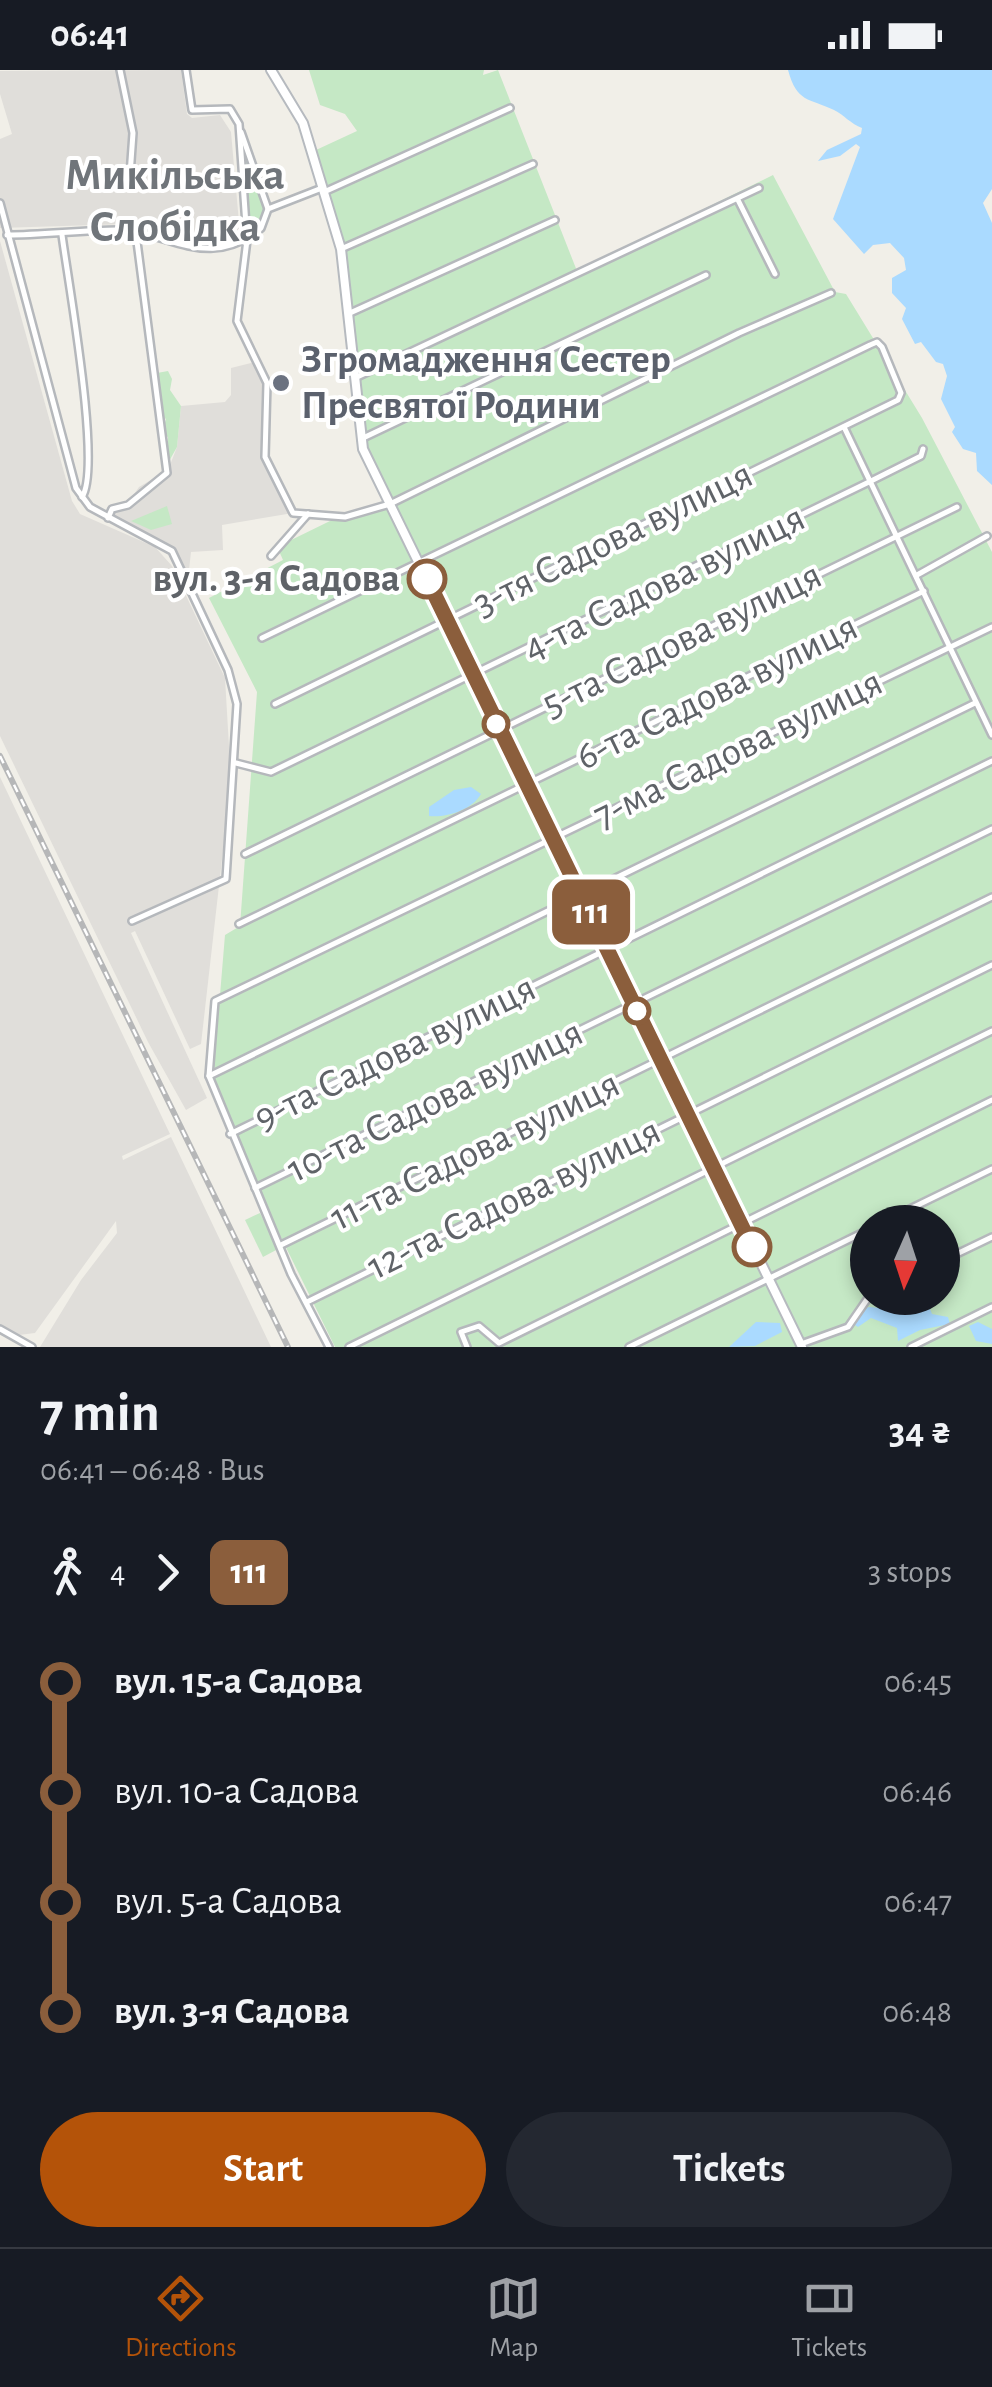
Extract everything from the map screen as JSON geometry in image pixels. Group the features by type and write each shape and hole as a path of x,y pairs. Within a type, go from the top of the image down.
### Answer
{"main road":[{"path":"271,70 298,111 340,249 350,313 360,440 552,840 802,1345"}],"street":[{"path":"120,70 132,133 130,175"},
{"path":"7,235 136,233 192,248 247,240 265,224 268,209 239,124 230,109 192,110 186,70"},
{"path":"268,209 323,190 510,108"},
{"path":"239,124 247,240 237,316 242,337 259,361 267,383 266,456 292,513 354,516 390,504 739,333 831,294"},
{"path":"340,249 532,164"},
{"path":"353,378 759,188"},
{"path":"738,199 774,274"},
{"path":"0,203 82,498 108,518 169,548 188,579 228,670 236,704 226,878 132,921"},
{"path":"350,313 555,220"},
{"path":"108,518 112,509 128,506 167,473 136,233"},
{"path":"62,235 88,435 90,486 82,498"},
{"path":"360,440 706,275"},
{"name":"3-тя Садова вулиця","path":"275,704 898,400 900,393 882,346 878,342 870,344 420,564"},
{"path":"844,427 992,735"},
{"name":"4-та Садова вулиця","path":"235,762 271,772 871,481 921,456 923,449"},
{"name":"5-та Садова вулиця","path":"246,854 957,507"},
{"path":"271,556 308,514"},
{"path":"917,575 986,536"},
{"path":"262,638 420,564"},
{"name":"6-та Садова вулиця","path":"239,924 924,591"},
{"name":"7-ма Садова вулиця","path":"209,1076 214,1001 992,627"},
{"path":"328,1347 230,1134 209,1076 975,702"},
{"name":"9-та Садова вулиця","path":"230,1134 992,761"},
{"name":"10-та Садова вулиця","path":"256,1188 992,829"},
{"name":"11-та Садова вулиця","path":"281,1245 992,897"},
{"name":"12-та Садова вулиця","path":"307,1302 992,965"},
{"path":"350,1347 992,1032"},
{"path":"467,1347 460,1332 470,1327 478,1326 499,1343 992,1100"},
{"path":"918,1205 992,1169"},
{"path":"960,1253 992,1237"},
{"path":"629,1347 850,1239"},
{"path":"911,1347 992,1307"},
{"path":"802,1345 848,1327 856,1315"},
{"path":"0,1329 32,1347"}],"shaded area":[{"path":"181,70 187,114 192,118 220,115 231,132 240,234 175,240 126,224 0,228 0,139 12,134 0,94 0,71"},
{"path":"0,241 72,501 80,514 155,547 172,566 225,678 231,780 201,1044 190,1049 135,931 131,933 207,1098 186,1110 148,1042 0,736"},
{"path":"259,361 267,383 265,456 293,513 222,525 223,550 191,552 188,579 172,551 160,541 102,515 111,505 130,500 139,487 168,470 177,447 181,406 225,402 231,395 231,368"},
{"path":"0,777 170,1134 122,1156 123,1160 171,1137 271,1347 40,1347 81,1280 117,1233 116,1221 35,1333 19,1335 0,1325"}],"green space":[{"path":"309,70 484,70 483,75 498,70 577,271 773,175 835,292 846,294 922,418 992,552 992,1347 335,1347 271,1217 213,1079 225,935 240,926 257,692 209,598 283,560 279,551 283,544 330,521 360,517 394,503 363,442 344,248 316,150 357,131 345,114 320,105"},
{"path":"242,138 265,209 254,229 248,222"},
{"path":"168,371 172,379 170,390 181,406 177,447 168,463 168,437 162,433 166,419 160,414 155,378 157,373"},
{"path":"167,506 172,524 151,530 131,521"},
{"path":"260,1213 278,1249 263,1257 245,1220"}],"water":[{"path":"788,70 992,70 992,189 983,203 992,223 992,485 977,471 976,453 963,449 952,432 955,427 941,399 947,376 943,364 936,362 921,342 915,344 902,319 906,308 892,293 892,278 906,270 904,258 890,243 873,245 864,254 833,219 860,147 856,144 840,156 818,161 827,150 861,134 862,128 800,94"},
{"path":"471,787 481,794 465,809 429,816 429,807 454,790"},
{"path":"858,1315 937,1315 948,1317 950,1324 920,1330 898,1341 897,1328 871,1318 858,1327 852,1323"},
{"path":"756,1322 780,1323 782,1332 755,1346 729,1347"},
{"path":"978,1322 992,1329 992,1344 976,1341 969,1326"}],"railway":[{"path":"0,756 288,1347"}],"bus line":[{"name":"111","path":"427,579 752,1247"}],"place":[{"name":"Згромадження Сестер Пресвятої Родини","path":"281,383"},
{"name":"вул. 3-я Садова","path":"427,579"}],"district":[{"name":"Микільська Слобідка","path":"175,201"}]}
